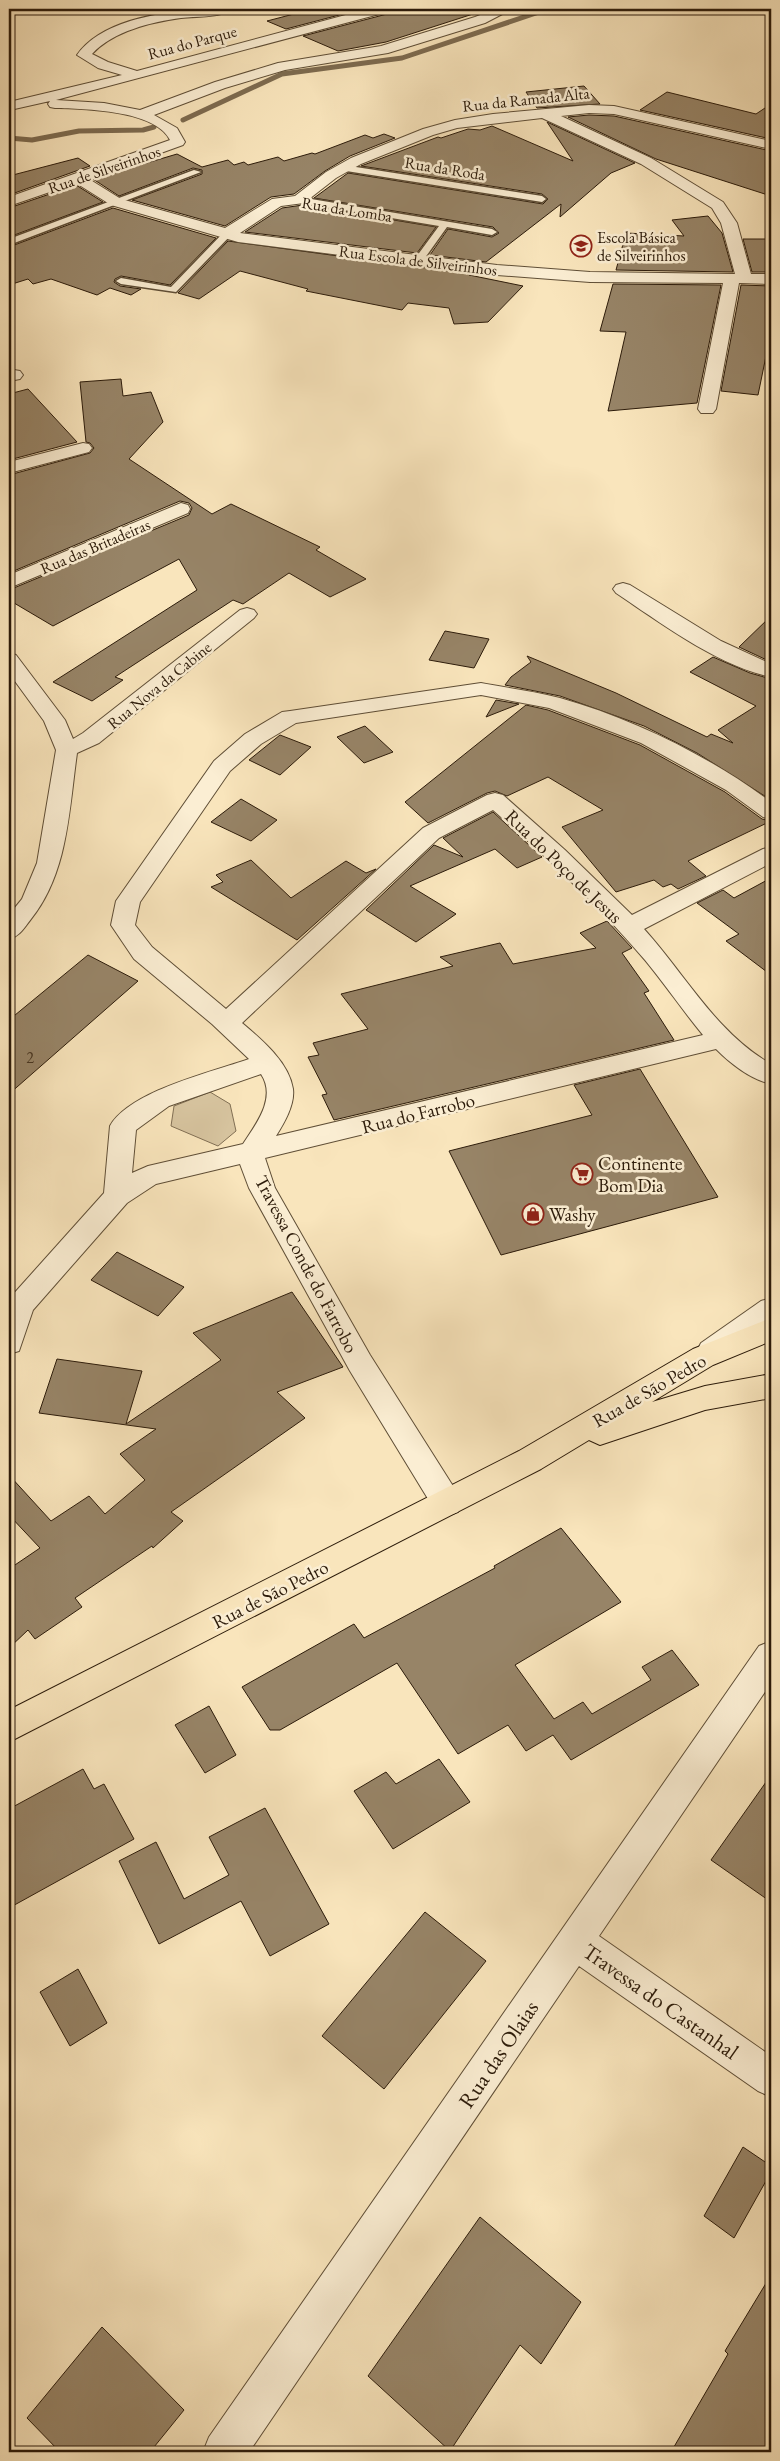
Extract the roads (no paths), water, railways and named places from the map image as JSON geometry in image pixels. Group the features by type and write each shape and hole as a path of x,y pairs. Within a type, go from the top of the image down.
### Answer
{"main road":[{"name":"Rua de São Pedro","path":"9,1727 530,1460 704,1357 771,1329"},
{"name":"Rua de São Pedro","path":"530,1460 652,1413 738,1389 771,1386"}],"street":[{"name":"Rua do Parque","path":"9,106 137,75 382,9"},
{"path":"9,106 73,104 140,115 220,85 283,66 383,50 462,26 506,9"},
{"path":"137,75 103,66 84,55 89,47 109,35 147,22 182,14 222,10"},
{"name":"Rua da Ramada Alta","path":"299,200 331,174 393,146 455,124 542,113 589,109 614,110 771,146"},
{"path":"542,113 646,161 718,206 729,223 738,278 707,409"},
{"name":"Rua de Silveirinhos","path":"9,202 178,142 176,133 166,124 140,115"},
{"name":"Rua Escola de Silveirinhos","path":"78,178 116,202 227,234 497,270 590,277 771,279"},
{"name":"Rua da Lomba","path":"227,234 277,202 299,200"},
{"path":"9,468 83,448"},
{"name":"Rua das Britadeiras","path":"9,582 180,509"},
{"path":"623,588 654,609 747,662 771,670"},
{"name":"Rua Nova da Cabine","path":"67,750 91,738 247,614"},
{"path":"9,931 32,901 49,863 67,750 54,720 10,661"},
{"name":"Travessa Conde do Farrobo","path":"447,1503 350,1346 262,1188 250,1154 278,1112 280,1087 267,1062 226,1023 143,953 123,925 128,900 222,766 253,739 290,717 481,689 545,702 649,738 734,785 771,812"},
{"name":"Rua do Poço de Jesus","path":"226,1023 431,833 494,800 542,840 628,927 654,955 694,1008 739,1056 771,1075"},
{"path":"628,927 771,854"},
{"name":"Rua do Farrobo","path":"9,1343 20,1305 117,1196 148,1176 250,1154 723,1039"},
{"path":"117,1196 123,1126 160,1099 267,1062"},
{"path":"704,1357 771,1308"},
{"name":"Rua das Olaias","path":"224,2452 771,1656"},
{"name":"Travessa do Castanhal","path":"575,1941 771,2078"}],"lane":[{"path":"222,10 251,11 259,9"},
{"name":"Rua da Roda","path":"343,168 542,199"},
{"path":"9,242 197,172"},
{"name":"Rua da Lomba","path":"299,200 492,232"},
{"path":"418,260 445,224"},
{"path":"121,281 173,290 227,234"}],"waterway":[{"path":"183,120 282,74 402,58 548,9"},
{"path":"9,138 32,140 79,131 143,130 154,127"}],"place":[{"name":"Escola Básica de Silveirinhos","path":"581,246"},
{"name":"Continente Bom Dia","path":"582,1174"},
{"name":"Washy","path":"533,1214"}]}
